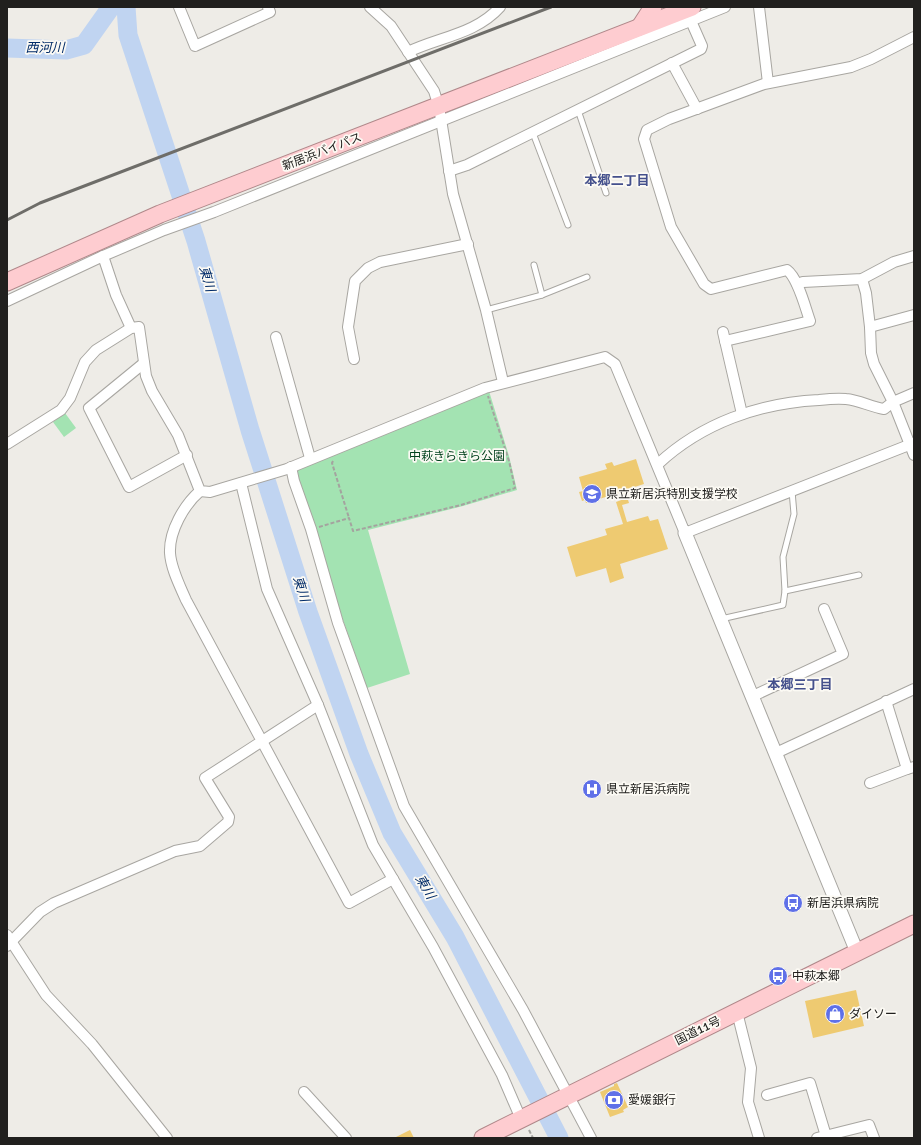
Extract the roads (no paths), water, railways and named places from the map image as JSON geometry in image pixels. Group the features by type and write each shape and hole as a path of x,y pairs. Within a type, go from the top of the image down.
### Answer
{"highway":[{"path":"640,27 651,8"},
{"name":"新居浜バイパス","path":"7,282 162,222 211,195 440,114 640,27 691,14"},
{"name":"国道11号","path":"482,1138 914,924"}],"street":[{"path":"179,7 195,46 270,12 268,7"},
{"path":"370,7 391,26 434,91 440,114 453,194 486,310 503,382"},
{"path":"408,52 480,24 492,16 500,7"},
{"path":"7,301 103,256 162,222 214,212 440,114 691,14 725,7"},
{"path":"759,7 768,83"},
{"path":"449,171 467,165 701,49 702,46 691,14"},
{"path":"742,414 724,336 810,321 797,284 792,273 787,270 711,289 704,284 671,227 644,139 644,134 647,130 669,119 768,83 851,67 871,59 914,37"},
{"path":"672,63 697,109"},
{"path":"354,359 348,327 355,281 368,268 380,262 468,244"},
{"path":"103,256 116,296 130,328"},
{"path":"797,284 803,282 862,279 894,262 914,256"},
{"path":"862,279 866,293 871,353 874,364 912,444 914,455"},
{"path":"870,327 914,315"},
{"path":"7,444 57,414 70,398 89,356 130,328 139,327 144,363 152,391 175,430 187,455 200,491"},
{"path":"276,337 310,458"},
{"path":"200,491 210,492 289,468 310,458 503,382 605,357 615,364 658,464 857,952"},
{"path":"144,363 89,408 129,486 187,455"},
{"path":"658,464 667,455 711,426 742,414 780,403 847,398 874,407 884,408 893,402 914,393"},
{"path":"685,533 912,444"},
{"path":"289,468 310,529 338,623 404,806 523,1010 564,1098 591,1138"},
{"path":"244,482 268,589 318,705 373,845 434,947 525,1117"},
{"path":"200,491 185,506 171,541 170,554 175,574 207,642 349,903 393,879"},
{"path":"753,696 843,654 824,609"},
{"path":"776,752 836,726 914,689"},
{"path":"870,783 910,768 886,701"},
{"path":"167,1138 92,1044 46,995 8,941 40,912 54,903 175,851 200,846 228,822 229,817 205,778 318,705"},
{"path":"737,1012 751,1068 748,1102 759,1138"},
{"path":"767,1095 810,1083 822,1137 869,1125 874,1138"},
{"path":"304,1092 346,1138"}],"lane":[{"path":"578,110 606,193"},
{"path":"533,132 568,224"},
{"path":"534,265 542,295"},
{"path":"486,310 542,295 587,277"},
{"path":"721,618 783,605 785,591 783,557 794,514 792,491"},
{"path":"785,591 859,574"}],"waterway":[{"name":"西河川","path":"7,48 66,50 84,45 111,7"},
{"name":"東川","path":"126,7 128,35 196,241 250,430 308,612 359,754 392,833 455,937 559,1138"}],"railway":[{"path":"7,220 40,203 551,7"}],"place":[{"name":"県立新居浜特別支援学校","path":"592,494"},
{"name":"県立新居浜病院","path":"592,789"},
{"name":"新居浜県病院","path":"793,903"},
{"name":"中萩本郷","path":"778,976"},
{"name":"ダイソー","path":"835,1014"},
{"name":"愛媛銀行","path":"614,1100"}],"district":[{"name":"本郷二丁目","path":"617,181"},
{"name":"本郷三丁目","path":"800,685"}],"park label":[{"name":"中萩きらきら公園","path":"457,456"}]}
